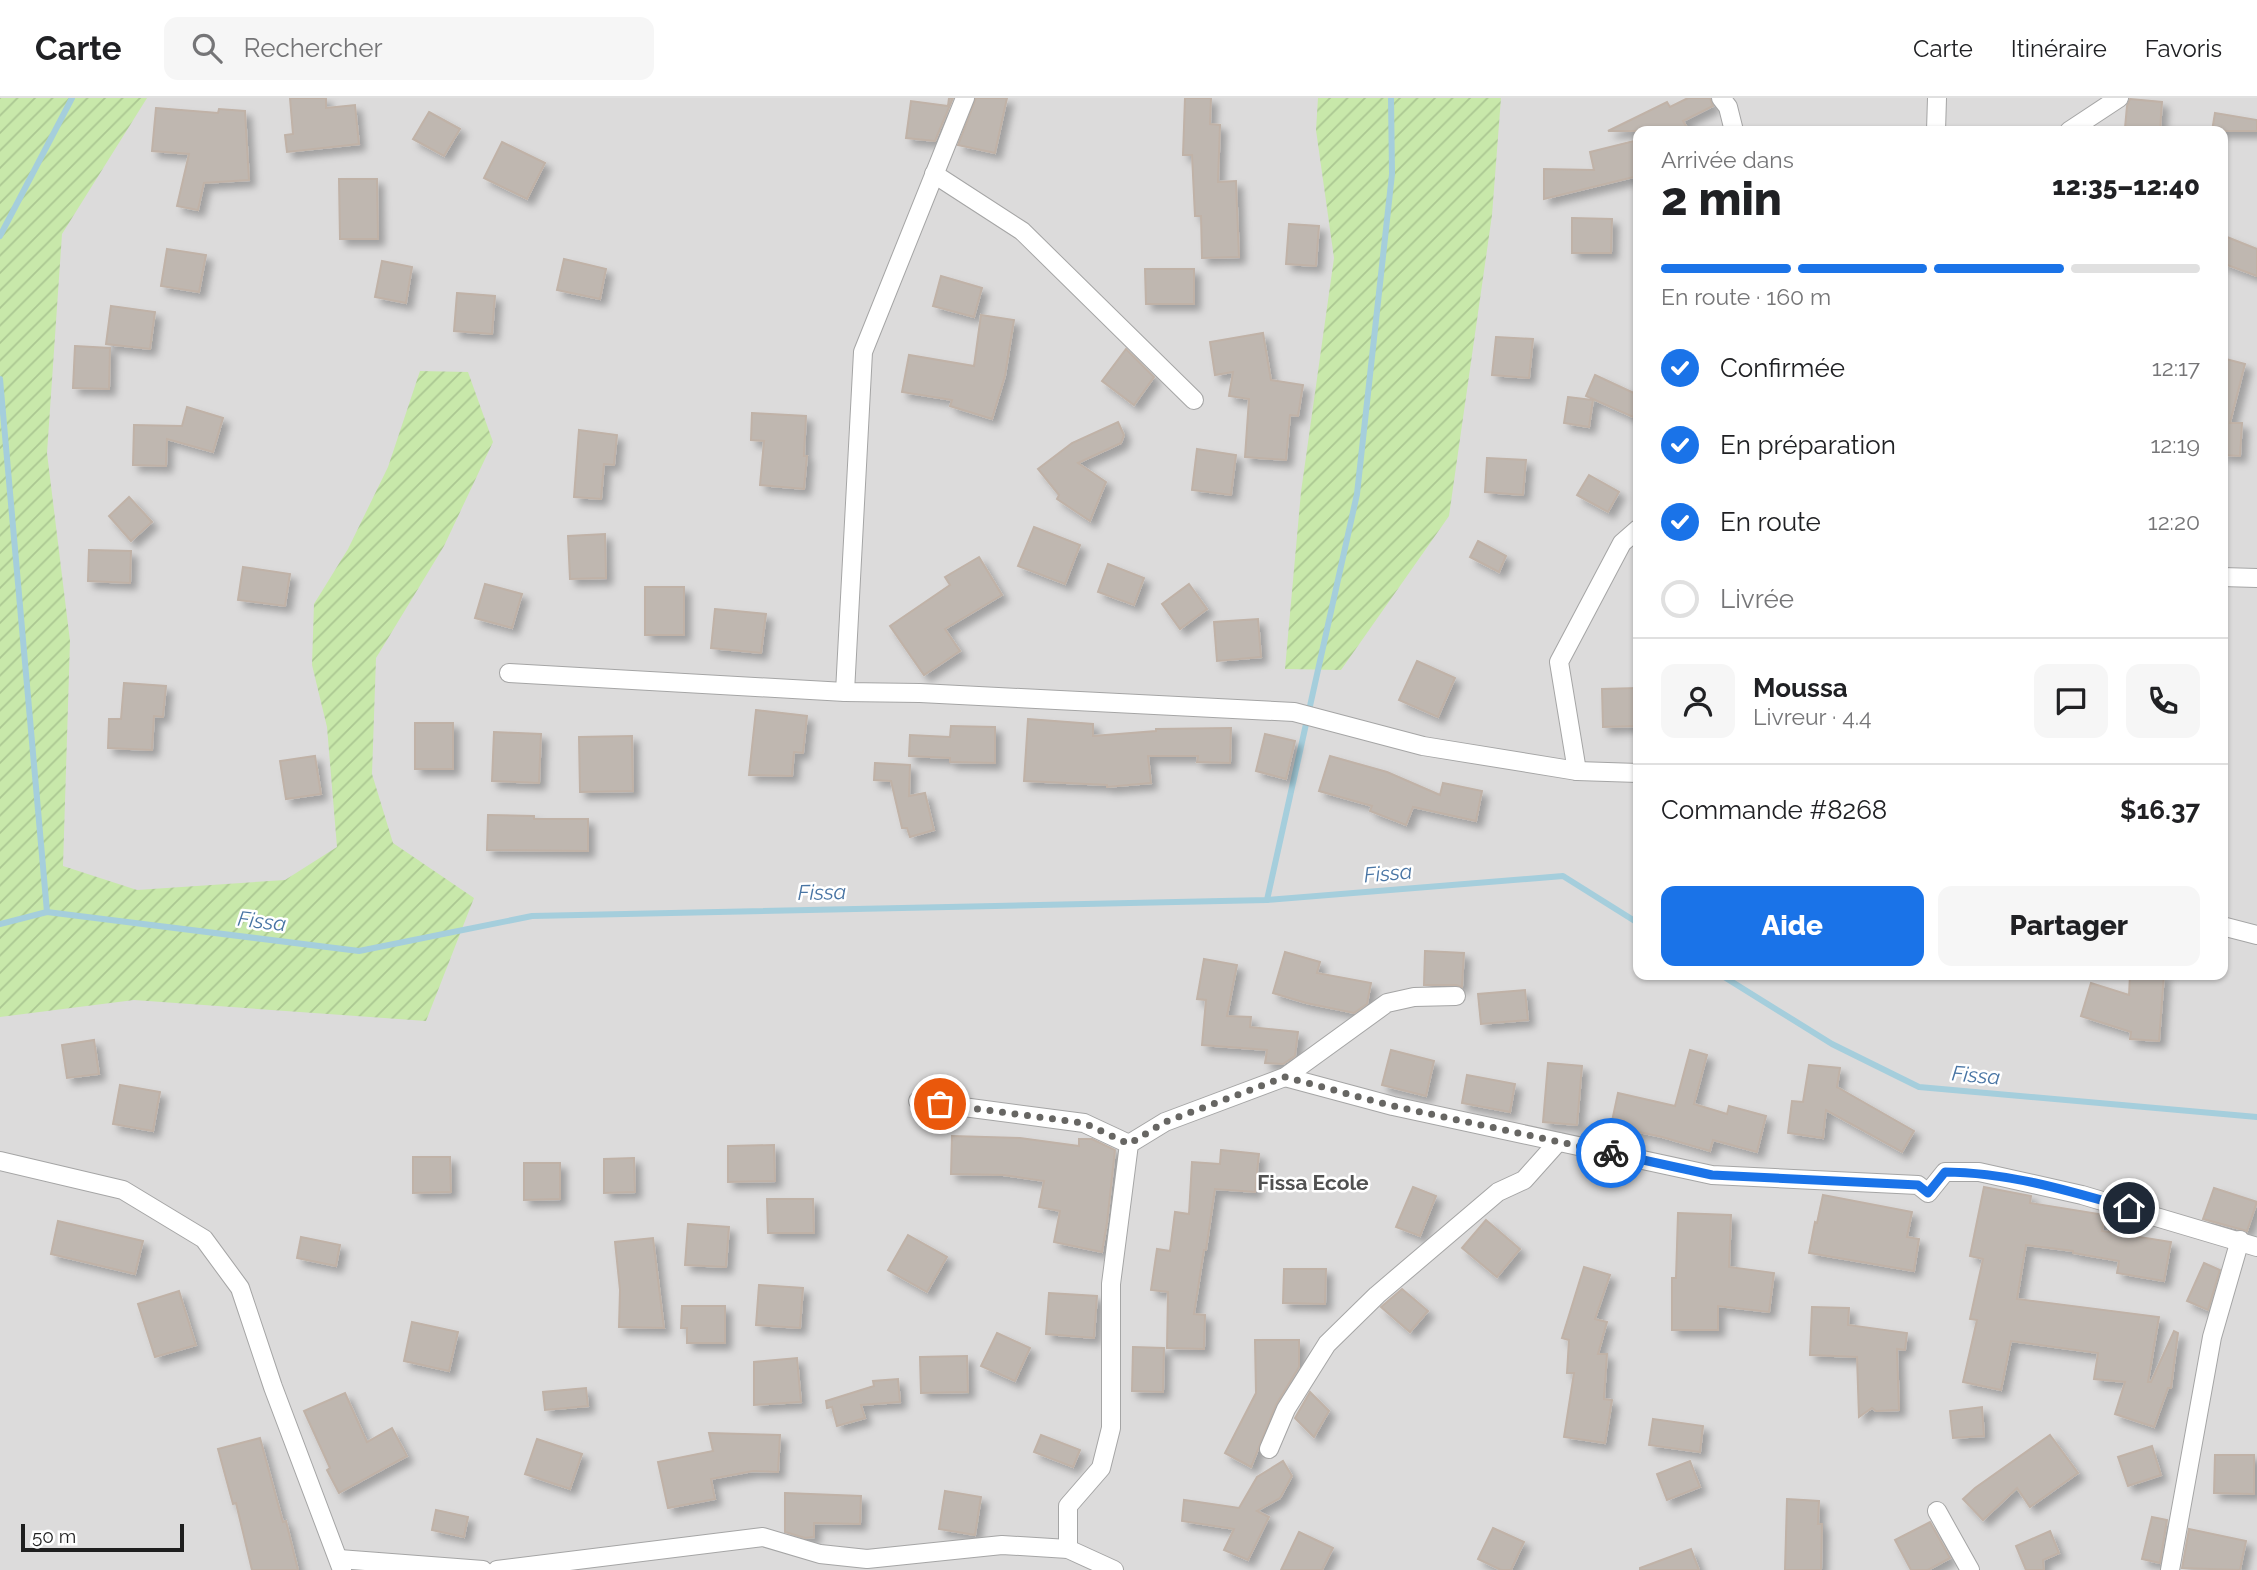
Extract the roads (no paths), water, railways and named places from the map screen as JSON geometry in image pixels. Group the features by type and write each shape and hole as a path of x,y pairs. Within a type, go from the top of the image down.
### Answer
{"street":[{"path":"845,692 863,352 965,98"},
{"path":"1721,98 1728,107 1733,126"},
{"path":"1936,126 1937,98"},
{"path":"2076,126 2119,98"},
{"path":"934,174 1022,230 1194,400"},
{"path":"1577,771 1559,662 1622,543 1633,533"},
{"path":"2228,577 2257,578"},
{"path":"509,673 845,692 920,692 1294,712 1423,746 1577,771 1633,773"},
{"path":"2228,928 2257,935"},
{"path":"1129,1144 1165,1122 1285,1077 1387,1003 1414,997 1456,996"},
{"path":"1285,1077 1393,1106 1712,1175 1918,1185 1928,1193 1945,1172 1979,1172 2082,1195 2257,1247"},
{"path":"918,1101 1084,1123 1129,1144"},
{"path":"1269,1450 1286,1409 1327,1344 1377,1295 1498,1192 1524,1180 1558,1142"},
{"path":"1068,1549 1068,1506 1101,1468 1111,1428 1111,1284 1129,1144"},
{"path":"0,1161 123,1190 204,1239 240,1288 273,1387 340,1564 483,1570"},
{"path":"2170,1570 2213,1337 2240,1240"},
{"path":"1937,1511 1970,1570"},
{"path":"497,1570 763,1537 820,1554 867,1559 1002,1545 1068,1549 1114,1570"}],"waterway":[{"path":"0,236 72,98"},
{"path":"1267,900 1357,494 1392,174 1391,98"},
{"path":"0,379 47,912"},
{"name":"Fissa","path":"0,924 47,912 359,951 532,916 1267,900 1563,876 1633,920"},
{"name":"Fissa","path":"1729,980 1832,1044 1919,1087 2257,1117"}],"district":[{"name":"Fissa Ecole","path":"1313,1182"}]}
